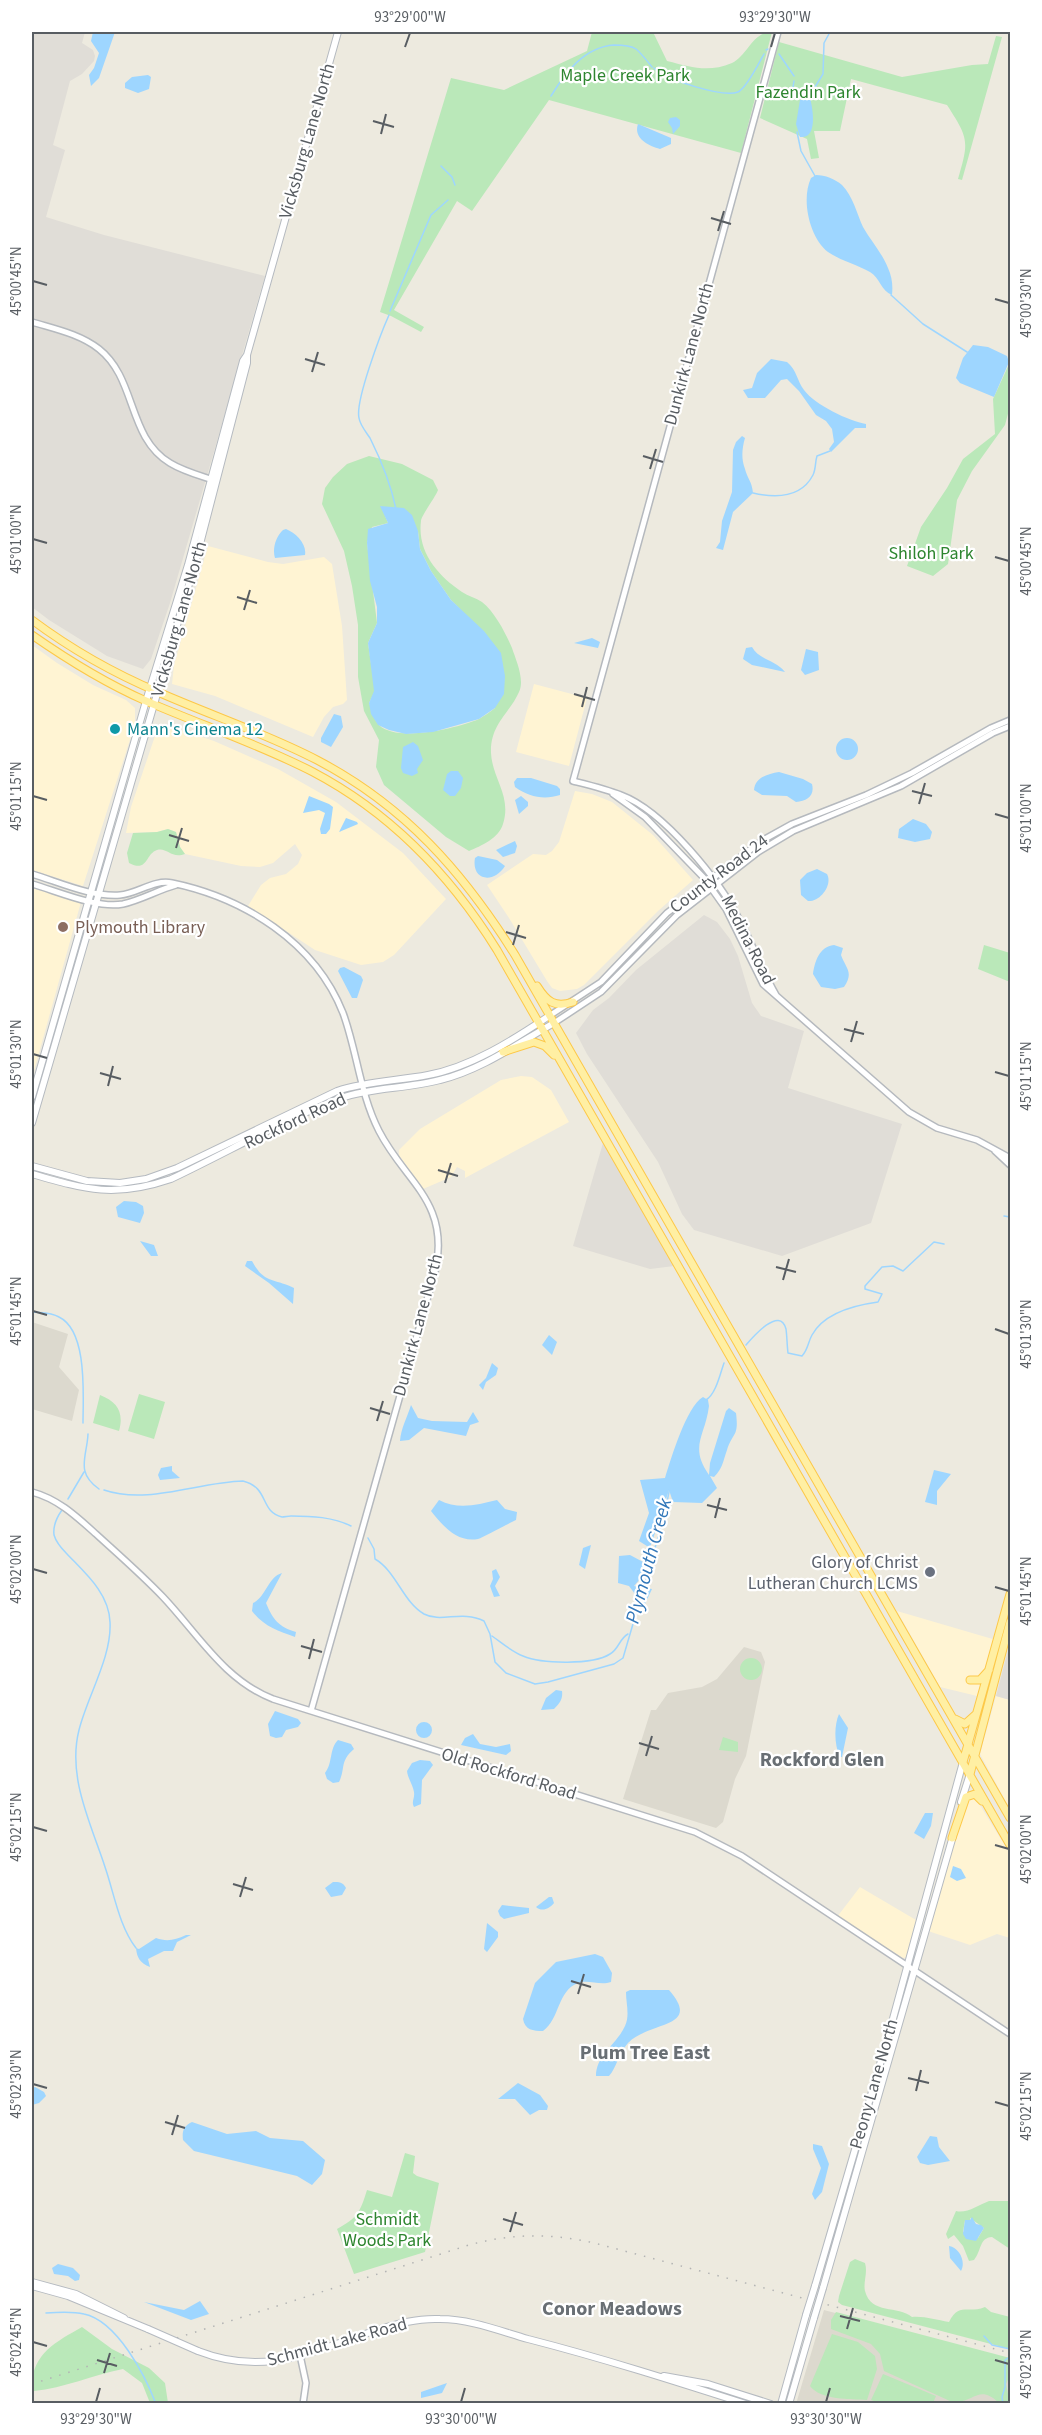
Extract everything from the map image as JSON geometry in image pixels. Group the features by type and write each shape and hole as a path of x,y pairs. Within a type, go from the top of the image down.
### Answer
{"main road":[{"name":"Vicksburg Lane North","path":"32,1097 158,692 247,363 247,355 338,32"},
{"name":"Vicksburg Lane North","path":"95,893 146,701 214,480"},
{"path":"32,620 96,662 150,689 309,756 380,799 423,835 456,870 485,907 515,955 1011,1818"},
{"path":"32,635 88,672 154,705 313,772 389,822 437,868 471,910 571,1078 1005,1836"},
{"name":"Vicksburg Lane North","path":"32,1123 92,902"},
{"path":"515,955 549,1002 562,1005 573,1002"},
{"name":"Rockford Road","path":"32,1174 93,1190 125,1191 154,1184 225,1154 312,1110 365,1091 441,1080 481,1065 552,1020"},
{"name":"Rockford Road","path":"32,1166 87,1181 120,1183 146,1179 177,1168 322,1098 363,1084 428,1075 454,1068 541,1027"},
{"path":"503,1052 531,1042 541,1043 549,1049 571,1078"},
{"path":"963,1762 1011,1594"},
{"path":"970,1774 1011,1622"},
{"path":"970,1680 980,1680 990,1668"},
{"path":"951,1715 960,1723 965,1724 971,1721 978,1711"},
{"name":"Peony Lane North","path":"781,2403 908,1965 963,1762"},
{"name":"Peony Lane North","path":"789,2403 970,1774"},
{"path":"952,1838 963,1803 966,1797 973,1794 979,1797 1011,1845"},
{"name":"Schmidt Lake Road","path":"32,2282 62,2289 103,2306 127,2320"},
{"name":"Schmidt Lake Road","path":"32,2286 54,2291 226,2361 275,2362 404,2322 444,2319 487,2327 746,2403"},
{"path":"94,2307 103,2306"},
{"name":"Schmidt Lake Road","path":"655,2375 708,2385 771,2403"}],"street":[{"name":"Dunkirk Lane North","path":"573,781 778,32"},
{"path":"32,322 81,338 100,349 121,375 140,430 153,449 180,468 214,480"},
{"name":"County Road 24","path":"552,1020 614,969 667,913 772,834 866,795 912,773 991,728 1011,720"},
{"name":"County Road 24","path":"552,1020 601,992 676,915 777,840 880,797 1011,726"},
{"name":"Medina Road","path":"573,781 612,793 645,817 710,880 763,984 909,1112 937,1128 990,1146 1011,1158"},
{"path":"32,874 95,893 124,894 161,883 178,885"},
{"path":"32,884 107,905 123,904 154,891 178,885"},
{"name":"Dunkirk Lane North","path":"178,885 189,887 250,911 273,924 319,972 336,999 348,1028 373,1119 384,1140 430,1206 437,1226 439,1247 436,1268 310,1711"},
{"name":"Medina Road","path":"990,1146 1011,1165"},
{"name":"Old Rockford Road","path":"32,1492 65,1506 139,1573 240,1682 262,1695 695,1832 739,1855 1011,2034"},
{"path":"300,2355 306,2383 303,2403"}],"shaded area":[{"path":"32,32 85,32 82,43 93,50 95,56 94,61 82,74 70,81 53,145 65,150 46,217 104,235 265,276 170,603 151,659 143,669 107,656 32,607"},
{"path":"208,546 268,562 283,564 324,557 332,564 342,626 347,700 333,707 324,717 313,737 215,696 172,684 174,665"},
{"path":"32,645 57,663 93,685 126,700 135,708 135,724 83,886 32,870"},
{"path":"534,684 587,698 569,766 516,752"},
{"path":"162,728 175,728 214,741 278,769 336,802 403,853 446,899 394,955 383,962 361,965 315,950 248,906 261,885 270,878 286,874 298,864 302,855 295,844 273,863 260,867 241,866 185,854 180,847 176,832 168,829 157,832 126,833 131,807 155,736"},
{"path":"575,791 592,794 612,802 653,835 693,880 658,911 584,985 577,989 560,991 552,988 547,981 487,885 533,854 546,855 552,851 559,842"},
{"path":"32,888 81,902 32,1078"},
{"path":"704,915 717,922 730,939 738,956 752,1003 761,1016 804,1031 788,1088 902,1124 871,1223 782,1256 694,1230 682,1214 658,1162 587,1054 576,1033 593,1010 609,998 636,970"},
{"path":"521,1076 532,1077 551,1090 569,1122 465,1178 465,1171 457,1167 451,1177 423,1189 399,1155 399,1150 420,1129 501,1080"},
{"path":"603,1143 674,1266 650,1269 573,1246"},
{"path":"32,1322 68,1334 59,1367 79,1390 72,1421 32,1409"},
{"path":"897,1611 996,1640 977,1696 940,1687"},
{"path":"1010,1643 1010,1700 996,1696"},
{"path":"744,1647 761,1652 765,1662 746,1756 735,1779 723,1822 716,1828 623,1799 651,1710 656,1710 668,1693 702,1687 717,1679"},
{"path":"996,1696 1010,1700 1010,1809 980,1754"},
{"path":"975,1797 1010,1854 1010,1938 997,1934 970,1945 928,1931 964,1803"},
{"path":"860,1887 916,1920 908,1957 903,1958 837,1917"},
{"path":"824,2310 1010,2360 1010,2403 796,2404"}],"green space":[{"name":"Maple Creek Park","path":"592,32 653,32 667,61 692,67 715,68 732,63 760,36 772,32 741,153 549,100 472,211 457,201 394,310 424,327 421,332 380,312 451,78 504,90 587,51"},
{"name":"Fazendin Park","path":"996,36 1002,37 962,180 958,179 964,156 965,140 960,126 947,105 851,79 840,131 814,131 819,158 811,159 807,139 760,118 779,42 902,77 988,64"},
{"name":"Shiloh Park","path":"1010,362 1010,406 1005,425 972,471 957,500 948,564 933,576 907,566 921,527 963,459 995,434 993,399"},
{"path":"369,456 402,464 433,480 438,490 421,521 422,543 426,553 445,579 462,592 482,602 491,611 507,636 518,664 521,687 497,726 491,753 505,805 503,824 494,837 469,851 446,837 384,785 376,767 379,740 364,711 358,677 358,625 352,586 344,551 322,504 325,488 347,464","holes":["381,506 418,531 420,549 431,571 451,600 465,614 495,708 479,719 443,730 399,733 379,725 369,703 375,691 368,643 377,623 367,543 372,527 388,523"]},
{"path":"168,829 176,832 180,847 185,854 176,855 157,850 140,866 129,863 127,853 133,833"},
{"path":"984,945 1010,953 1010,982 978,969"},
{"path":"139,1394 165,1402 154,1439 128,1431"},
{"path":"100,1395 111,1401 118,1409 121,1419 119,1431 93,1423"},
{"path":"747,1658 755,1658 762,1665 762,1673 755,1680 747,1680 740,1673 740,1665"},
{"path":"723,1737 738,1742 738,1752 719,1750"},
{"name":"Schmidt Woods Park","path":"405,2153 415,2156 413,2173 439,2183 425,2252 354,2274 337,2229 357,2214 367,2190 392,2197"},
{"path":"989,2201 1010,2201 1010,2249 992,2237 988,2238 983,2242 974,2260 969,2261 963,2246 954,2235 948,2239 946,2234 956,2211 968,2210","holes":["970,2218 984,2228 978,2238 963,2232 965,2220 970,2220"]},
{"path":"855,2259 865,2263 865,2291 873,2304 906,2313 912,2317 949,2322 960,2310 985,2307 991,2312 1010,2317 1010,2349 842,2305 838,2302 839,2296 850,2262"},
{"path":"836,2312 1010,2358 1010,2375 1006,2384 1010,2403 999,2403 992,2397 980,2394 958,2402 950,2401 884,2371 880,2354 871,2344 831,2329 831,2320"},
{"path":"82,2327 112,2349 149,2368 165,2383 168,2403 150,2403 142,2383 123,2369 34,2391 32,2388 36,2366 47,2350"},
{"path":"832,2334 858,2342 875,2356 877,2369 867,2400 828,2396 815,2391 810,2386"},
{"path":"883,2374 936,2396 933,2403 880,2403 871,2400"}],"water":[{"path":"93,32 115,32 99,78 91,86 89,75 99,53 91,41"},
{"path":"148,75 151,77 149,89 138,93 125,88 125,83 132,77"},
{"path":"810,98 812,128 806,136 800,137 796,124 800,100"},
{"path":"676,117 680,120 680,126 673,134 668,122 670,118"},
{"path":"638,124 671,138 671,144 660,149 646,143 638,133"},
{"path":"816,175 836,181 849,194 863,227 888,268 892,281 892,295 885,291 873,275 865,269 838,258 821,245 812,228 807,207 808,187 811,178"},
{"path":"973,345 988,347 1007,356 1009,362 994,397 960,383 956,378 963,358"},
{"path":"771,359 787,362 793,368 804,390 824,407 866,424 866,428 855,428 831,452 829,449 834,442 832,429 826,421 816,415 799,391 787,379 781,380 765,398 748,398 743,390 752,388 757,373"},
{"path":"742,436 745,438 743,461 753,493 733,512 723,550 716,548 720,542 722,521 732,492 733,450 736,442"},
{"path":"380,506 404,508 412,515 418,531 420,549 431,571 451,600 484,631 501,653 505,676 504,694 495,708 479,719 433,732 406,734 378,725 371,714 369,703 374,691 368,643 377,623 377,607 370,581 367,543 368,529 388,523"},
{"path":"286,529 300,539 305,555 275,558 274,547 277,539"},
{"path":"592,638 600,642 598,648 574,643"},
{"path":"752,647 759,655 785,672 752,665 743,659 746,648"},
{"path":"806,649 818,652 819,670 805,675 801,670"},
{"path":"334,714 341,716 343,727 331,747 321,742 321,738"},
{"path":"847,738 855,741 858,749 855,757 847,760 839,757 836,749 839,741"},
{"path":"413,742 418,746 423,760 417,769 418,773 412,776 403,773 401,768 403,747"},
{"path":"451,771 458,771 463,778 461,788 455,796 450,796 443,790 447,774"},
{"path":"779,772 812,784 811,795 807,799 796,802 787,796 762,795 754,790 759,779"},
{"path":"517,778 531,778 557,786 560,789 560,795 537,797 526,793 515,787 514,782"},
{"path":"309,796 333,807 330,829 326,834 321,834 320,829 325,813 319,810 303,813"},
{"path":"521,796 528,802 528,806 519,814 515,800"},
{"path":"346,818 358,824 339,832"},
{"path":"913,819 926,824 932,832 930,839 915,842 898,838 899,829"},
{"path":"515,841 517,846 515,853 503,857 496,850"},
{"path":"478,856 497,860 505,866 495,876 484,877 476,871 475,858"},
{"path":"817,869 827,874 827,888 817,899 808,901 801,895 800,880 807,873"},
{"path":"834,945 843,948 841,955 849,974 844,987 835,989 821,987 813,974 821,952"},
{"path":"344,967 361,976 363,980 357,998 352,998 338,971"},
{"path":"124,1201 136,1202 143,1206 144,1213 140,1223 118,1217 116,1207"},
{"path":"140,1241 154,1245 158,1256 151,1256"},
{"path":"247,1261 252,1261 265,1277 294,1288 293,1304 245,1266"},
{"path":"549,1335 557,1342 552,1355 542,1345"},
{"path":"492,1363 498,1368 496,1375 486,1382 483,1390 479,1385 486,1378"},
{"path":"703,1397 708,1400 709,1406 699,1449 703,1465 709,1475 710,1463 726,1411 729,1408 736,1413 736,1431 719,1471 714,1477 710,1476 717,1488 702,1503 673,1502 669,1490 650,1548 639,1541 649,1513 640,1480 665,1478 685,1422"},
{"path":"411,1405 418,1418 432,1421 467,1422 473,1412 479,1422 470,1425 466,1436 424,1428 409,1440 400,1441"},
{"path":"172,1466 172,1471 180,1478 160,1480 158,1475 161,1468"},
{"path":"934,1470 951,1474 937,1491 937,1505 925,1502"},
{"path":"439,1500 460,1506 497,1500 505,1509 517,1512 516,1520 478,1539 470,1540 451,1532 431,1511"},
{"path":"591,1545 585,1569 579,1565 583,1548"},
{"path":"630,1555 645,1563 640,1579 634,1586 652,1589 644,1606 629,1586 618,1583 619,1556"},
{"path":"496,1569 500,1577 495,1586 500,1596 494,1597 490,1586 493,1579 492,1571"},
{"path":"282,1573 266,1603 277,1622 296,1632 295,1637 266,1624 252,1611 253,1603 273,1579"},
{"path":"556,1690 562,1691 559,1703 554,1709 541,1710 546,1698"},
{"path":"275,1711 298,1719 301,1723 298,1727 286,1730 282,1737 270,1736 268,1724"},
{"path":"839,1714 848,1728 842,1757 838,1752 835,1735"},
{"path":"424,1722 432,1730 424,1738 416,1730"},
{"path":"473,1734 480,1744 496,1747 510,1744 511,1751 506,1755 461,1745 465,1738"},
{"path":"338,1740 351,1744 354,1749 345,1761 339,1782 333,1783 327,1779 325,1773"},
{"path":"420,1760 430,1761 433,1765 422,1780 421,1804 414,1807 414,1792 407,1771 412,1763"},
{"path":"925,1813 933,1813 931,1826 924,1839 914,1833"},
{"path":"953,1866 961,1869 966,1878 957,1881 950,1877"},
{"path":"333,1882 345,1886 342,1895 331,1897 325,1888"},
{"path":"552,1897 554,1903 550,1907 543,1910 536,1907"},
{"path":"502,1905 529,1908 529,1913 504,1919 498,1911"},
{"path":"487,1923 498,1932 498,1937 487,1952 484,1949"},
{"path":"191,1935 177,1942 173,1951 164,1951 148,1959 150,1967 141,1962 138,1957 136,1948 139,1949 156,1938 171,1940"},
{"path":"595,1954 603,1957 612,1973 611,1982 578,1983 566,1992 549,2026 543,2031 528,2028 523,2019 535,1983 556,1962"},
{"path":"630,1990 669,1990 678,2003 680,2012 677,2018 669,2023 637,2036 628,2043 609,2076 596,2076 599,2062 625,2026 628,2014 626,1992"},
{"path":"518,2083 540,2095 548,2106 547,2110 539,2110 530,2115 515,2099 498,2099"},
{"path":"35,2087 44,2092 46,2096 39,2103 32,2105 32,2088"},
{"path":"192,2122 227,2134 256,2131 270,2138 303,2141 325,2160 322,2174 312,2185 297,2176 194,2151 183,2140 185,2127"},
{"path":"930,2136 937,2137 939,2147 950,2161 928,2165 920,2163 917,2157"},
{"path":"813,2144 822,2146 829,2164 822,2192 815,2200 812,2194 821,2168"},
{"path":"972,2217 976,2224 984,2228 976,2241 966,2239 963,2234 965,2220 970,2220"},
{"path":"949,2246 956,2249 961,2256 963,2264 961,2271 950,2258"},
{"path":"58,2264 73,2268 80,2275 79,2280 75,2281 68,2276 54,2274 52,2268"},
{"path":"200,2301 209,2314 191,2320 144,2302 184,2310"},
{"path":"447,2383 442,2393 421,2398 421,2392"}],"waterway":[{"path":"815,87 823,74 824,43 830,32"},
{"path":"551,96 576,63 603,47 620,45 634,48 652,67"},
{"path":"654,68 669,77 707,90 738,92 745,86 764,54"},
{"path":"779,54 794,76"},
{"path":"794,81 793,87 805,99 813,89"},
{"path":"797,132 801,151 815,176"},
{"path":"441,166 452,177 455,185"},
{"path":"390,311 431,215 448,200"},
{"path":"891,295 923,324 967,352"},
{"path":"389,315 365,383 359,418 382,464 396,509"},
{"path":"753,493 778,496 795,492 808,483 813,475 817,456 830,451"},
{"name":"Plymouth Creek","path":"1004,1216 1010,1217"},
{"name":"Plymouth Creek","path":"746,1345 766,1325 778,1320 786,1329 788,1353 802,1356 817,1327 824,1321 841,1311 878,1302 882,1294 865,1289 865,1286 882,1267 893,1266 903,1271 934,1242 944,1244"},
{"name":"Plymouth Creek","path":"32,1312 56,1315 68,1324 75,1336 82,1365 83,1423"},
{"name":"Plymouth Creek","path":"706,1400 715,1389 724,1363"},
{"name":"Plymouth Creek","path":"88,1434 85,1470 92,1483 99,1489"},
{"path":"68,1499 84,1472"},
{"name":"Plymouth Creek","path":"104,1490 121,1494 155,1494 243,1481 257,1489 270,1510 282,1517 322,1518 351,1526"},
{"name":"Plymouth Creek","path":"643,1589 664,1517 670,1487"},
{"path":"62,1510 55,1525 55,1538 61,1548 101,1593 109,1612 110,1622 110,1635 103,1663 79,1730 76,1748 78,1783 121,1920 136,1948"},
{"name":"Plymouth Creek","path":"368,1538 374,1549 375,1559 389,1571 417,1609 431,1616 468,1617 484,1621 490,1634 495,1662 506,1673 535,1684 614,1664 623,1658 640,1600"},
{"name":"Plymouth Creek","path":"492,1636 511,1650 531,1659 580,1662 602,1658 610,1654 628,1634"},
{"path":"46,2313 84,2314 108,2327 137,2365 156,2404"},
{"path":"984,2336 992,2345 1010,2349"},
{"path":"1003,2404 1005,2360 1008,2358"}],"railway":[{"path":"32,2384 469,2245 502,2238 534,2236 582,2240 1010,2353"}],"place":[{"name":"Mann's Cinema 12","path":"115,729"},
{"name":"Plymouth Library","path":"63,927"},
{"name":"Glory of Christ Lutheran Church LCMS","path":"930,1572"}],"district":[{"name":"Rockford Glen","path":"822,1760"},
{"name":"Plum Tree East","path":"645,2053"},
{"name":"Conor Meadows","path":"612,2309"}]}
